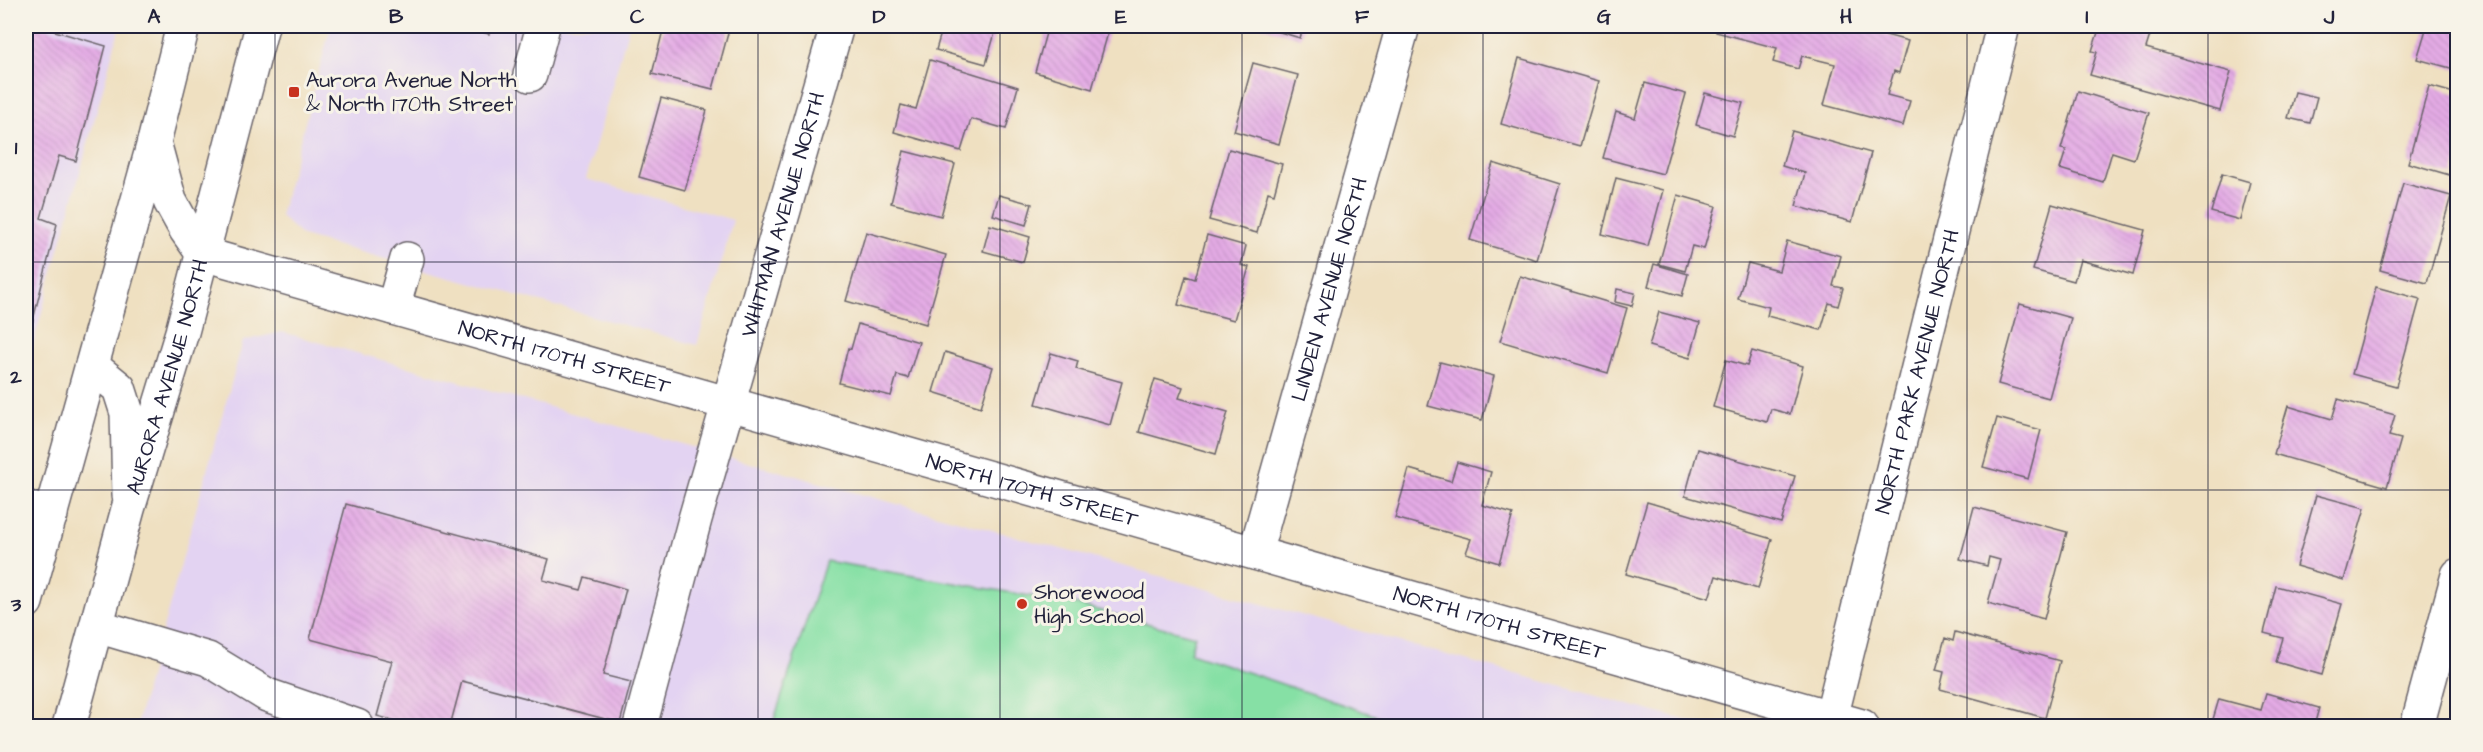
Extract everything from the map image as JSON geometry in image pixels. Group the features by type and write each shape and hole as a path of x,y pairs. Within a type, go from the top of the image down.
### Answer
{"main road":[{"name":"AURORA AVENUE NORTH","path":"69,726 128,509 203,254 262,26"},
{"path":"530,75 543,26"},
{"name":"WHITMAN AVENUE NORTH","path":"640,726 695,519 837,26"},
{"name":"LINDEN AVENUE NORTH","path":"1256,553 1403,26"},
{"name":"NORTH PARK AVENUE NORTH","path":"1846,722 2003,26"},
{"path":"26,602 38,511 92,366 154,142 178,27"},
{"path":"154,142 170,201 203,254"},
{"name":"NORTH 170TH STREET","path":"203,254 1846,722"},
{"path":"393,308 407,259"},
{"path":"92,366 119,388 127,413 128,509"},
{"path":"2417,726 2457,575"},
{"path":"97,626 208,659 267,695 357,726"}],"shaded area":[{"path":"26,26 120,26 26,370"},
{"path":"331,26 629,26 586,179 733,220 697,345 302,236 280,216"},
{"path":"282,332 817,482 1706,726 136,726 243,341"}],"green space":[{"path":"826,561 1071,603 1195,636 1190,653 1389,720 1392,726 772,726"}],"building":[{"path":"26,26 38,26 106,46 76,161 59,156 41,218 57,224 26,348"},
{"path":"463,26 492,26 489,34"},
{"path":"664,26 730,26 713,89 652,74"},
{"path":"943,26 997,26 986,64 936,50"},
{"path":"1048,26 1110,26 1092,89 1035,72"},
{"path":"1260,26 1304,26 1300,38"},
{"path":"1718,26 1853,26 1908,41 1899,73 1894,71 1887,95 1910,101 1903,126 1824,105 1835,64 1802,56 1798,69 1773,62 1777,48 1716,32"},
{"path":"2100,26 2153,26 2146,48 2231,72 2220,111 2090,75 2097,52 2092,51"},
{"path":"2427,26 2458,26 2458,70 2417,59"},
{"path":"1519,58 1599,81 1580,146 1501,124"},
{"path":"930,60 1018,87 1006,129 971,119 961,151 894,132 901,105 916,109"},
{"path":"1253,63 1298,75 1279,144 1234,131"},
{"path":"1645,83 1686,94 1663,174 1603,158 1616,112 1635,118"},
{"path":"2429,86 2458,94 2458,159 2453,176 2408,163"},
{"path":"2078,91 2149,113 2134,159 2112,152 2103,182 2060,169 2066,150 2061,149"},
{"path":"2295,92 2317,97 2310,123 2288,118"},
{"path":"1705,93 1743,103 1733,136 1696,125"},
{"path":"661,98 707,110 685,190 639,177"},
{"path":"1792,131 1871,153 1852,222 1796,206 1805,173 1782,166"},
{"path":"1229,149 1282,164 1274,194 1268,192 1257,233 1209,220"},
{"path":"904,151 955,164 941,216 891,203"},
{"path":"1493,163 1560,184 1537,260 1470,240"},
{"path":"2222,174 2250,182 2240,220 2211,212"},
{"path":"1616,178 1663,190 1648,246 1602,234"},
{"path":"2403,183 2451,196 2427,283 2380,270"},
{"path":"999,195 1032,204 1026,225 993,215"},
{"path":"1678,195 1716,206 1704,249 1692,246 1685,271 1659,264"},
{"path":"2052,204 2145,230 2133,275 2080,260 2074,281 2033,270"},
{"path":"990,225 1030,237 1023,262 983,251"},
{"path":"866,232 946,255 926,324 846,301"},
{"path":"1207,235 1246,246 1241,265 1249,267 1234,320 1178,305 1186,276 1195,279"},
{"path":"1787,241 1841,256 1833,286 1843,288 1838,306 1829,303 1821,330 1767,316 1769,307 1738,299 1748,263 1779,271"},
{"path":"1654,264 1688,274 1682,296 1648,286"},
{"path":"1520,276 1627,308 1608,373 1500,341"},
{"path":"2376,287 2420,299 2396,386 2352,374"},
{"path":"1617,289 1635,293 1632,306 1615,302"},
{"path":"2020,304 2071,318 2049,398 1998,384"},
{"path":"1659,312 1700,323 1690,358 1649,346"},
{"path":"858,324 919,342 908,378 897,375 891,396 839,383 848,348 851,349"},
{"path":"1752,351 1803,366 1790,414 1771,409 1767,422 1713,407 1726,360 1747,366"},
{"path":"945,352 993,367 981,407 933,392"},
{"path":"1051,353 1078,361 1076,369 1122,382 1110,425 1036,404"},
{"path":"1440,362 1494,376 1482,420 1428,406"},
{"path":"1155,379 1183,387 1179,398 1228,412 1216,454 1139,432"},
{"path":"2338,399 2395,415 2389,436 2401,439 2387,487 2274,454 2288,406 2332,419"},
{"path":"1997,418 2041,430 2028,479 1983,467"},
{"path":"1698,449 1795,476 1781,523 1685,496"},
{"path":"1457,462 1491,472 1482,505 1513,514 1499,563 1466,553 1471,539 1395,518 1409,469 1451,481"},
{"path":"2316,495 2365,508 2344,580 2296,566"},
{"path":"1647,502 1772,539 1758,589 1716,576 1709,598 1626,574"},
{"path":"346,504 549,559 543,580 581,590 585,577 626,589 603,675 631,682 620,723 462,681 450,726 415,726 377,716 392,661 310,639"},
{"path":"1974,507 2067,532 2044,619 1988,603 2000,560 1989,557 1987,566 1960,559"},
{"path":"2276,586 2342,604 2322,675 2276,662 2283,638 2264,633"},
{"path":"1955,632 2060,661 2045,718 1940,689 1944,672 1936,670 1945,638 1953,641"},
{"path":"2266,693 2319,708 2314,726 2211,726 2219,699 2261,710"}],"place":[{"name":"Aurora Avenue North & North 170th Street","path":"294,92"},
{"name":"Shorewood High School","path":"1022,604"}]}
